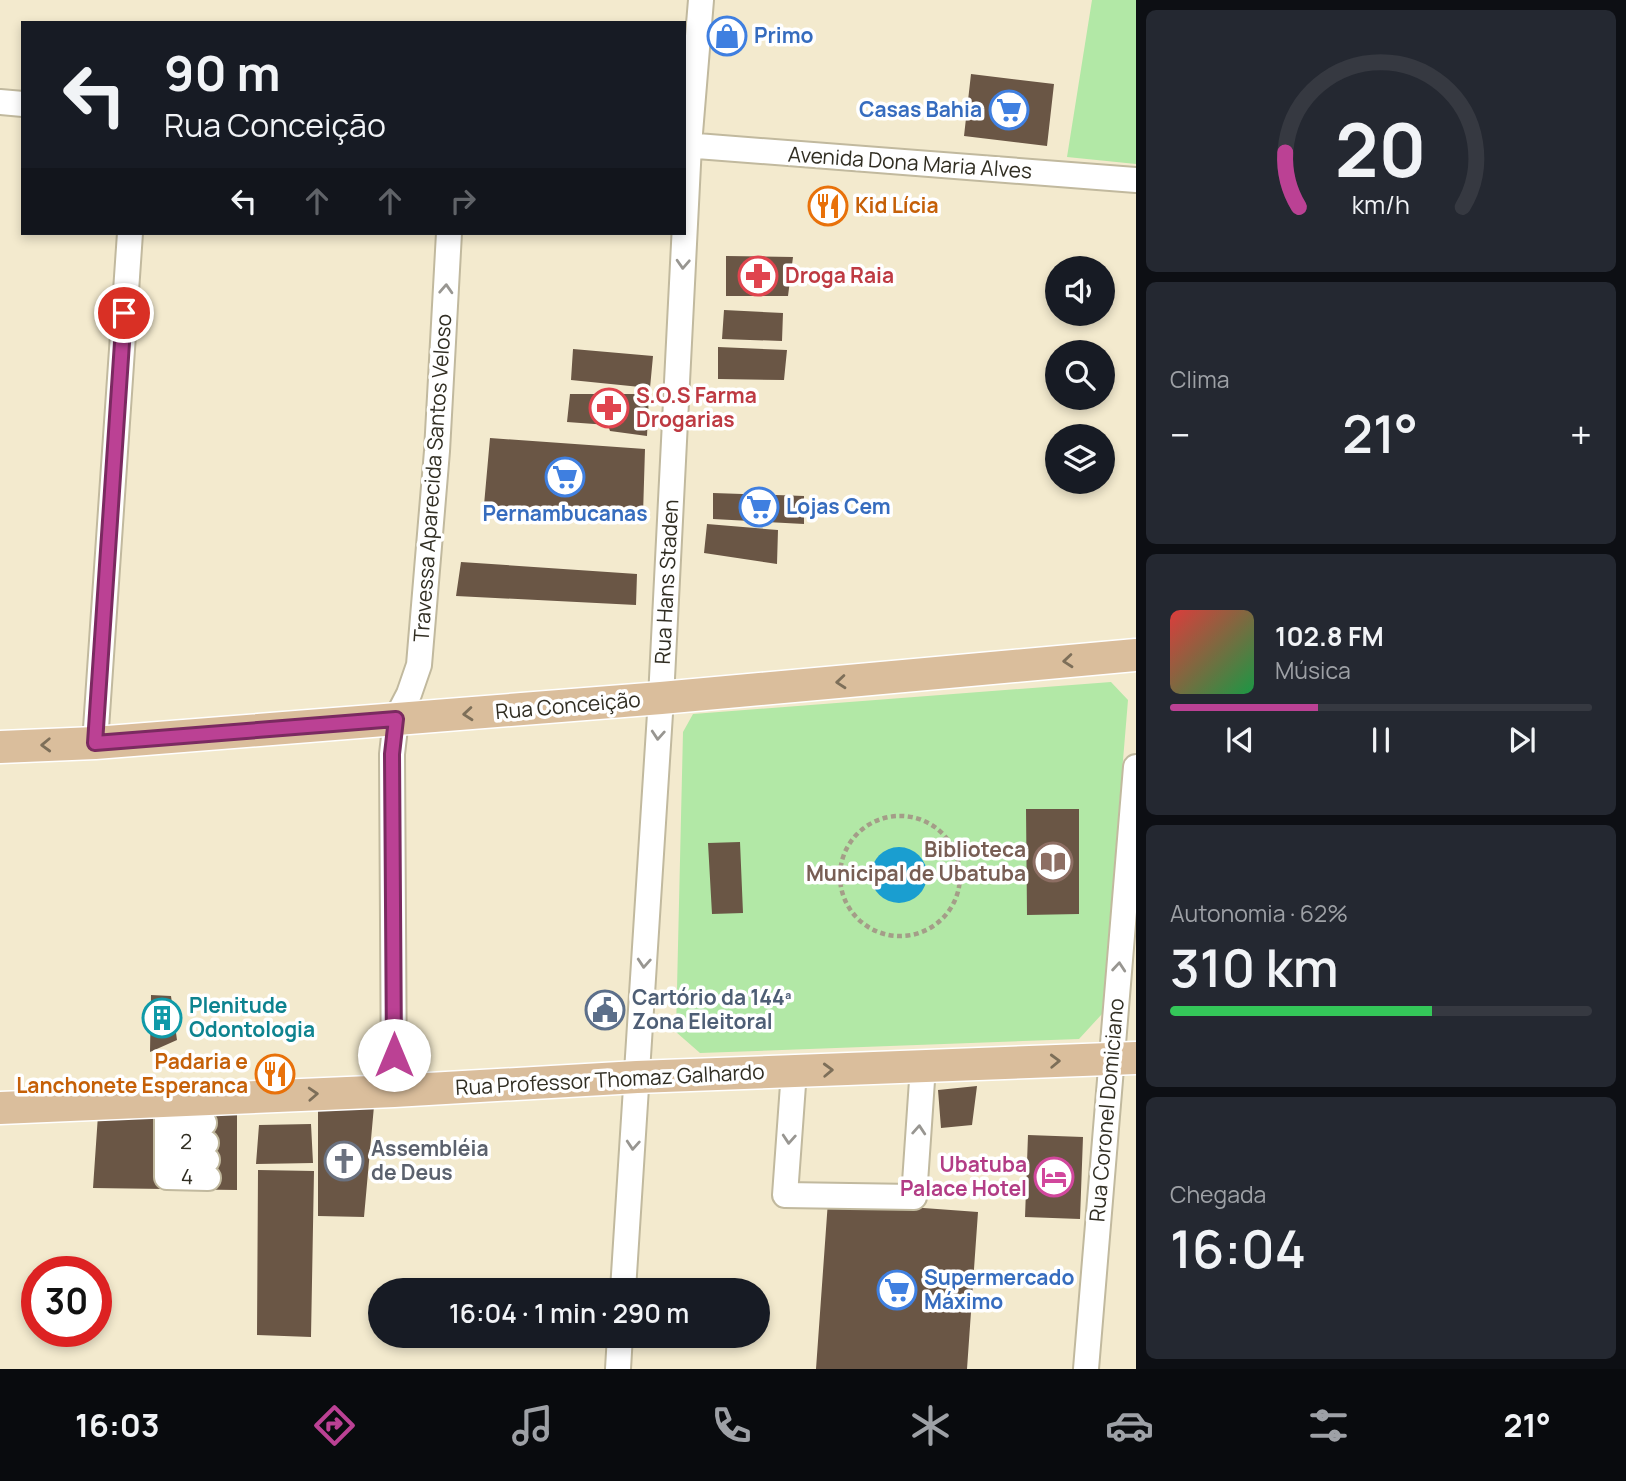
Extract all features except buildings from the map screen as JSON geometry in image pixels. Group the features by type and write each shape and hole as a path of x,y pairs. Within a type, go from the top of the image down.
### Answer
{"main road":[{"name":"Rua Conceição","path":"0,747 95,743 661,698 1136,655"},
{"name":"Rua Professor Thomaz Galhardo","path":"0,1108 167,1140 394,1091 637,1077 1123,1059"}],"street":[{"name":"Rua Hans Staden","path":"686,166 701,0"},
{"path":"0,102 21,104"},
{"name":"Avenida Dona Maria Alves","path":"687,145 1136,180"},
{"path":"95,743 130,235"},
{"name":"Travessa Aparecida Santos Veloso","path":"394,1091 392,754 396,719 409,694 419,665 437,451 449,235"},
{"name":"Rua Hans Staden","path":"624,1278 661,698 683,235"},
{"name":"Rua Coronel Domiciano","path":"1086,1369 1123,1059 1136,767"},
{"path":"794,1071 785,1195 914,1197 923,1066"},
{"name":"4","path":"167,1140 206,1151"},
{"name":"2","path":"167,1140 206,1151"},
{"path":"618,1369 619,1348"}],"path":[{"path":"891,816 911,817 929,823 944,835 955,850 960,869 959,888 953,906 940,921 923,932 903,936 883,934 864,925 850,910 841,891 839,871 845,851 856,834 873,822 891,816"}],"green space":[{"path":"1092,0 1136,0 1136,164 1067,157"},
{"path":"1111,682 1128,700 1102,1014 1079,1039 700,1053 676,1032 683,732 693,714"}],"water":[{"path":"899,847 910,849 919,855 925,864 925,886 919,895 910,901 899,903 888,901 879,895 873,886 871,875 873,864 879,855 888,849"}],"place":[{"name":"Primo","path":"727,36"},
{"name":"Casas Bahia","path":"1009,110"},
{"name":"Kid Lícia","path":"828,206"},
{"name":"Droga Raia","path":"758,276"},
{"name":"S.O.S Farma Drogarias","path":"609,408"},
{"name":"Pernambucanas","path":"565,477"},
{"name":"Lojas Cem","path":"759,507"},
{"name":"Biblioteca Municipal de Ubatuba","path":"1053,862"},
{"name":"Cartório da 144ª Zona Eleitoral","path":"605,1010"},
{"name":"Plenitude Odontologia","path":"162,1018"},
{"name":"Padaria e Lanchonete Esperanca","path":"275,1074"},
{"name":"Assembléia de Deus","path":"344,1161"},
{"name":"Ubatuba Palace Hotel","path":"1054,1177"},
{"name":"Supermercado Máximo","path":"897,1290"}],"route":[{"path":"124,313 95,743 396,719 392,754 394,1055"}]}
